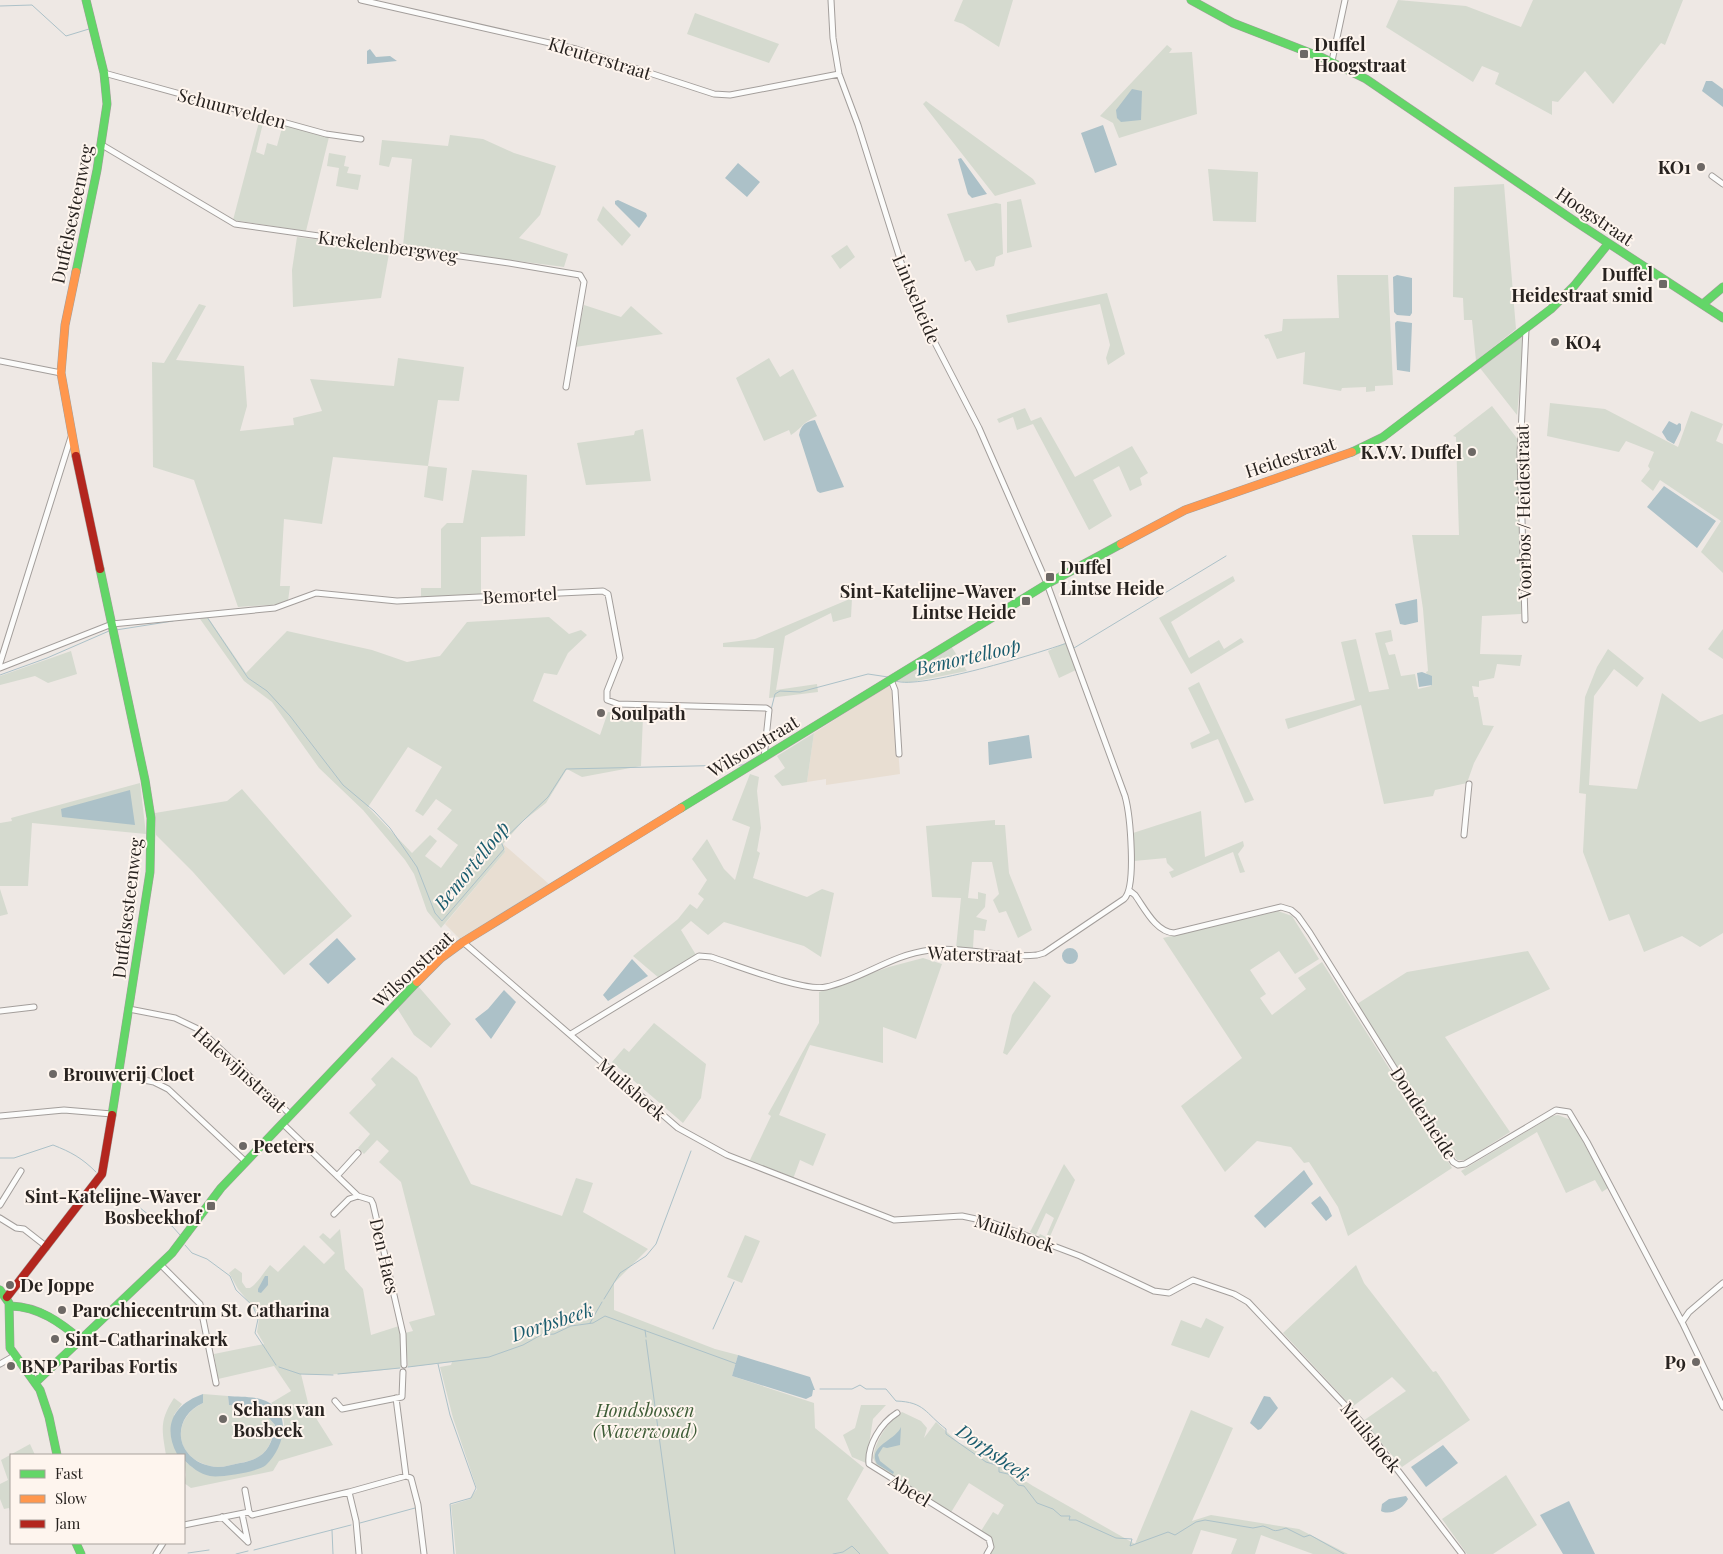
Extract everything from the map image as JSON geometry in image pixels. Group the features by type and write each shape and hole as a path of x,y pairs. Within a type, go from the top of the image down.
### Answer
{"street":[{"name":"Duffelsesteenweg","path":"7,1297 102,1174 150,876 151,826 145,780 72,435 61,373 65,325 102,145 107,104 104,73 86,0"},
{"name":"Kleuterstraat","path":"361,0 576,48 714,94 730,95 839,74"},
{"name":"Lintseheide","path":"831,0 833,38 839,74 858,125 906,278 933,339 979,428 1047,584"},
{"name":"Hoogstraat","path":"1191,0 1332,61 1366,80 1473,149 1608,244 1723,318"},
{"path":"1332,61 1345,0"},
{"name":"Schuurvelden","path":"104,73 326,134 361,139"},
{"name":"Krekelenbergweg","path":"102,145 235,224 580,275 584,282 566,387"},
{"path":"1712,176 1723,184"},
{"name":"Heidestraat","path":"1047,584 1185,510 1339,458 1383,437 1551,309 1574,286 1608,244"},
{"path":"1703,304 1723,287"},
{"name":"Voorbos / Heidestraat","path":"1525,620 1520,454 1526,329"},
{"path":"0,361 61,373"},
{"name":"Duffelsesteenweg","path":"0,663 72,435"},
{"path":"1047,584 1127,804 1130,834 1130,891"},
{"name":"Wilsonstraat","path":"36,1382 160,1264 184,1238 214,1196 393,1006 441,958 463,942 1047,584"},
{"name":"Bemortel","path":"112,624 275,608 316,593 397,601 603,591 608,594 620,658 607,691 606,700 618,704 766,708 769,710 764,758"},
{"path":"0,668 112,624"},
{"path":"891,680 895,690 899,754"},
{"path":"1464,835 1469,784"},
{"name":"Waterstraat","path":"571,1034 699,956 711,957 809,986 825,987 858,975 898,956 926,951 948,950 1029,956 1044,953 1124,899 1130,891"},
{"name":"Donderheide","path":"1130,891 1159,927 1167,932 1174,933 1281,907 1291,910 1310,933 1448,1155 1458,1165 1465,1164 1556,1110 1569,1112 1584,1135 1682,1322 1723,1407"},
{"name":"Muilshoek","path":"463,942 678,1128 727,1155 779,1177 894,1220 962,1216 990,1222 1072,1253 1154,1291 1169,1293 1193,1280 1234,1294 1248,1302 1360,1421 1462,1554"},
{"path":"0,1011 34,1007"},
{"name":"Halewijnstraat","path":"129,1009 175,1018 200,1030 292,1115"},
{"path":"118,1075 154,1082 168,1089 246,1162"},
{"path":"0,1116 64,1110 112,1114"},
{"name":"Den Haes","path":"283,1124 358,1196 371,1200 401,1325 404,1365"},
{"path":"337,1176 358,1152"},
{"path":"0,1205 21,1171"},
{"name":"Den Haes","path":"334,1214 350,1199 358,1196"},
{"path":"0,1218 16,1228 24,1229 46,1247"},
{"path":"160,1264 200,1304 216,1383"},
{"path":"1682,1322 1689,1312 1723,1283"},
{"path":"0,1290 7,1297 10,1306 8,1339 14,1356 36,1382 46,1405 56,1454"},
{"path":"10,1306 35,1310 70,1330 81,1340"},
{"path":"0,1364 14,1356"},
{"path":"335,1401 342,1409 402,1397 403,1372"},
{"path":"396,1398 406,1476"},
{"name":"Abeel","path":"897,1413 877,1434 870,1453 869,1464 989,1539 991,1547 987,1554"},
{"path":"185,1526 248,1512 252,1515 349,1492 406,1476 412,1478 415,1491 424,1554"},
{"path":"244,1490 248,1512"},
{"path":"349,1492 356,1521 359,1554"},
{"path":"222,1518 248,1542 242,1514"}],"shaded area":[{"path":"889,685 894,699 900,774 826,785 826,779 807,782 814,733"},
{"path":"503,844 549,884 460,939 445,924 505,852"}],"green space":[{"path":"963,0 1013,0 999,47 963,24 954,21"},
{"path":"1398,0 1466,6 1521,27 1533,0 1683,0 1665,45 1661,43 1613,104 1585,71 1558,102 1552,101 1552,115 1495,84 1499,73 1482,66 1473,82 1386,27"},
{"path":"695,13 779,44 769,63 687,34"},
{"path":"1167,45 1172,49 1169,53 1192,52 1197,114 1119,138 1113,123 1100,116"},
{"path":"926,101 1033,179 1036,184 995,196 923,104"},
{"path":"260,118 264,119 256,152 264,155 267,143 277,146 283,124 329,137 306,231 233,220"},
{"path":"450,135 483,139 514,153 556,166 540,215 519,238 568,254 564,267 403,246 412,159 392,157 389,167 379,165 382,140 448,146"},
{"path":"329,153 346,156 344,166 349,167 347,173 361,175 358,190 336,186 339,168 327,166"},
{"path":"1208,169 1258,172 1256,222 1213,221"},
{"path":"1504,184 1516,329 1476,361 1472,320 1464,320 1463,298 1453,297 1454,187"},
{"path":"1021,199 1032,247 1007,253 1007,202"},
{"path":"996,203 1001,204 1003,254 996,257 994,266 976,271 970,260 965,262 947,214"},
{"path":"603,206 631,235 622,246 597,220"},
{"path":"297,237 390,248 381,298 293,307 292,270"},
{"path":"847,245 855,257 840,269 831,256"},
{"path":"1337,275 1388,275 1393,385 1375,386 1375,391 1366,392 1366,387 1342,388 1341,391 1303,384 1305,352 1277,359 1268,338 1266,339 1264,335 1282,331 1283,319 1339,318"},
{"path":"1107,293 1125,354 1108,365 1106,358 1110,345 1100,304 1008,323 1006,315"},
{"path":"199,304 206,306 176,360 244,366 247,406 240,431 294,425 293,418 322,411 310,379 394,386 398,358 464,367 459,401 438,400 428,466 333,457 322,524 284,519 280,586 290,586 288,601 284,604 238,607 194,480 153,467 152,362 164,363"},
{"path":"584,305 621,317 631,306 663,334 575,347"},
{"path":"1520,336 1524,339 1517,415 1480,368"},
{"path":"769,358 780,377 793,369 817,416 791,435 789,430 764,441 736,378"},
{"path":"1550,403 1605,409 1678,447 1691,411 1723,424 1716,441 1723,444 1723,573 1701,552 1721,521 1660,480 1653,491 1641,481 1650,469 1648,466 1654,452 1626,441 1619,452 1547,436"},
{"path":"1492,406 1519,441 1521,614 1482,616 1480,654 1522,655 1520,666 1497,664 1494,678 1479,681 1479,687 1472,686 1474,697 1478,697 1483,725 1494,726 1474,763 1467,783 1435,790 1433,796 1384,804 1361,705 1288,729 1285,719 1355,700 1341,642 1356,639 1369,692 1389,689 1375,633 1391,630 1393,641 1385,643 1389,655 1395,654 1401,676 1415,674 1418,689 1431,686 1426,672 1428,671 1423,609 1412,535 1459,535 1456,437 1453,436"},
{"path":"1025,408 1031,421 1041,417 1075,477 1132,446 1148,473 1140,478 1142,485 1130,491 1119,466 1093,480 1112,516 1089,530 1033,424 1017,430 1013,417 999,423 997,419"},
{"path":"643,429 651,481 586,485 577,443 634,435 635,431"},
{"path":"428,466 447,468 443,501 424,497"},
{"path":"472,470 527,475 525,536 481,537 481,595 421,598 421,588 441,588 441,529 447,523 463,523"},
{"path":"1233,576 1235,581 1171,622 1189,658 1219,640 1224,649 1241,638 1244,642 1191,674 1159,618"},
{"path":"852,598 851,617 833,622 831,613 785,636 776,690 817,684 818,692 769,698 774,648 723,647 723,643 755,639"},
{"path":"207,616 246,673 287,631 372,650 407,662 440,656 467,622 549,617 569,634 581,630 587,635 568,653 557,675 544,673 533,701 600,735 608,712 643,716 641,766 582,777 567,769 546,803 523,821 503,844 505,852 441,928 427,911 414,874 405,860 363,810 319,768 272,702 244,681 200,619","holes":["408,747 442,767 415,811 423,816 436,799 452,810 437,829 458,845 441,868 425,856 437,841 430,835 412,853 368,807"]},
{"path":"1723,629 1723,659 1708,649"},
{"path":"1067,642 1076,670 1059,678 1048,651"},
{"path":"951,646 967,671 907,683 895,680"},
{"path":"1608,649 1644,678 1637,687 1614,669 1594,696 1589,785 1637,789 1662,693 1700,722 1723,714 1723,933 1700,947 1682,936 1644,952 1629,914 1609,921 1583,852 1586,794 1579,793 1585,697 1597,667"},
{"path":"71,651 77,674 48,683 35,676 0,685 0,676"},
{"path":"1199,682 1254,800 1245,803 1218,739 1192,749 1190,743 1210,733 1188,688"},
{"path":"814,733 807,782 782,786 774,776 785,768 777,756"},
{"path":"750,774 759,777 757,791 761,828 757,851 760,853 753,878 807,897 822,889 834,893 821,957 804,946 724,922 708,935 691,921 681,930 696,955 659,978 633,956 678,919 690,904 697,909 704,899 698,894 707,880 692,859 707,839 724,869 735,880 750,827 732,820"},
{"path":"140,783 146,834 32,823 28,886 0,886 0,823 12,821 11,818"},
{"path":"242,789 352,916 284,975 193,872 156,835 155,813 227,801"},
{"path":"1201,811 1205,857 1243,841 1244,846 1238,854 1245,872 1240,873 1233,852 1172,878 1169,872 1174,870 1167,863 1166,858 1134,861 1133,833"},
{"path":"995,820 995,825 1005,825 1009,873 1032,930 1018,938 1006,911 999,913 993,900 999,894 992,862 972,862 968,898 978,899 978,892 986,894 985,907 976,917 987,920 985,931 974,930 973,948 956,948 961,898 932,897 926,826"},
{"path":"0,889 8,914 0,916"},
{"path":"1278,911 1292,916 1319,959 1295,974 1279,951 1250,970 1266,994 1260,998 1272,1015 1306,989 1298,978 1322,962 1452,1168 1348,1236 1338,1207 1309,1162 1304,1163 1291,1147 1257,1141 1225,1172 1181,1106 1242,1058 1163,938"},
{"path":"1528,951 1550,989 1445,1037 1510,1132 1466,1160 1457,1160 1357,1004 1407,972"},
{"path":"923,958 942,964 916,1039 883,1027 883,1063 810,1045 779,1115 826,1134 813,1166 800,1160 793,1179 749,1162 771,1116 768,1114 819,1023 819,992 889,967"},
{"path":"1034,981 1051,996 1007,1055 1003,1053 1012,1015"},
{"path":"418,986 451,1024 431,1048 414,1035 397,1008"},
{"path":"654,1023 706,1064 701,1098 683,1123 612,1062 624,1048 629,1052"},
{"name":"Hondsbossen (Waverwoud)","path":"392,1057 417,1077 471,1184 562,1216 576,1178 593,1183 583,1212 648,1249 614,1283 614,1310 715,1349 738,1355 732,1376 814,1403 815,1428 864,1468 847,1499 889,1554 456,1554 451,1505 470,1499 477,1489 453,1418 440,1367 451,1365 452,1362 408,1367 405,1333 413,1331 409,1322 435,1315 401,1182 379,1162 389,1151 377,1140 364,1154 358,1148 370,1134 349,1113 376,1085 371,1079"},
{"path":"1558,1115 1571,1120 1608,1188 1602,1192 1595,1180 1566,1193 1537,1132 1465,1176 1461,1171 1552,1116"},
{"path":"1064,1164 1075,1180 1048,1241 1038,1237 1040,1234 1046,1237 1054,1218 1046,1213 1036,1235 1030,1232"},
{"path":"340,1229 345,1269 363,1289 371,1335 399,1326 403,1353 400,1368 338,1374 301,1374 309,1407 333,1445 279,1461 273,1471 191,1488 185,1484 185,1461 203,1473 224,1476 244,1471 262,1461 276,1447 283,1431 282,1416 271,1403 291,1391 274,1366 218,1379 214,1354 264,1344 257,1332 259,1319 257,1312 238,1289 229,1273 235,1268 242,1273 242,1282 246,1288 250,1288 270,1265 278,1272 304,1245 324,1264 335,1253 319,1237 323,1233 330,1239"},
{"path":"745,1235 760,1241 742,1283 727,1277"},
{"path":"1356,1265 1364,1283 1433,1372 1436,1371 1470,1420 1402,1467 1363,1421 1406,1391 1392,1377 1352,1407 1283,1333"},
{"path":"1206,1318 1224,1327 1209,1358 1171,1345 1181,1320 1201,1328"},
{"path":"203,1394 228,1396 229,1405 261,1409 275,1425 268,1447 261,1456 248,1461 218,1467 198,1462 190,1455 184,1447 181,1438 181,1428 185,1418 192,1410 203,1403"},
{"path":"174,1398 182,1404 174,1415 179,1454 166,1454 163,1426 169,1406"},
{"path":"861,1405 886,1405 873,1419 866,1463 852,1457 843,1435 855,1428"},
{"path":"1191,1410 1233,1428 1192,1521 1211,1515 1299,1529 1348,1554 1313,1554 1261,1535 1255,1554 1231,1554 1237,1539 1201,1530 1192,1554 990,1554 993,1543 990,1537 981,1531 993,1512 998,1515 1004,1505 969,1483 950,1514 877,1466 873,1458 874,1451 883,1432 902,1412 921,1421 927,1428 924,1438 936,1422 959,1443 986,1456 1033,1486 1135,1544"},
{"path":"30,1444 35,1454 12,1454"},
{"path":"10,1455 10,1511 9,1508 4,1509 0,1499 0,1484 8,1480 1,1460"},
{"path":"1506,1475 1537,1525 1493,1554 1467,1554 1442,1519"}],"water":[{"path":"370,49 376,57 390,56 397,61 367,64 367,51"},
{"path":"1706,81 1712,81 1723,89 1723,107 1702,91"},
{"path":"1132,89 1142,91 1141,120 1121,122 1117,118 1116,110"},
{"path":"1103,125 1117,165 1095,173 1081,133"},
{"path":"961,158 987,194 972,198 968,194 958,159"},
{"path":"738,163 760,182 747,197 725,178"},
{"path":"618,200 646,213 647,216 639,228 615,204 615,201"},
{"path":"1397,275 1412,278 1412,313 1410,316 1397,315 1394,312 1393,277"},
{"path":"1397,321 1412,323 1410,372 1397,370 1395,323"},
{"path":"815,420 844,487 820,493 817,491 799,435 804,424"},
{"path":"1669,421 1677,425 1681,424 1681,430 1674,444 1667,440 1662,432"},
{"path":"1664,486 1716,521 1697,548 1647,507"},
{"path":"1417,599 1418,622 1405,625 1400,624 1395,604"},
{"path":"1422,672 1432,676 1432,685 1419,687 1417,673"},
{"path":"1029,735 1032,758 989,765 988,742"},
{"path":"130,790 135,825 62,817 61,809"},
{"path":"337,938 356,959 328,984 309,964"},
{"path":"1070,948 1078,956 1070,964 1062,956"},
{"path":"632,959 648,976 608,1001 603,995"},
{"path":"504,990 516,1002 491,1039 475,1019 488,1009"},
{"path":"1304,1170 1313,1184 1265,1228 1254,1216"},
{"path":"1320,1196 1332,1216 1326,1221 1311,1203"},
{"path":"265,1276 268,1276 268,1285 261,1293 258,1292 258,1289"},
{"path":"738,1355 810,1377 815,1390 813,1390 812,1396 806,1399 732,1376"},
{"path":"203,1394 203,1403 192,1410 185,1418 181,1427 181,1437 184,1447 198,1462 221,1467 255,1459 265,1451 272,1440 275,1425 261,1409 229,1405 228,1396 262,1399 274,1406 280,1414 283,1422 283,1431 277,1450 272,1458 262,1468 239,1474 210,1476 199,1472 185,1461 185,1454 177,1454 171,1434 171,1425 178,1410 193,1398"},
{"path":"1264,1396 1270,1397 1278,1408 1261,1429 1258,1430 1250,1423"},
{"path":"901,1427 900,1445 883,1447 878,1455 880,1461 894,1472 893,1474 877,1464 875,1458 879,1448 898,1432"},
{"path":"1443,1445 1458,1463 1426,1487 1411,1467"},
{"path":"1406,1496 1408,1499 1400,1508 1392,1512 1381,1511 1382,1504 1389,1499"},
{"path":"1569,1501 1595,1554 1563,1554 1540,1515"}],"waterway":[{"path":"0,6 32,5 66,36 89,29"},
{"name":"Bemortelloop","path":"1071,641 1074,648 1226,556"},
{"name":"Bemortelloop","path":"207,617 248,678 267,691 290,716 343,785 374,811 390,828 417,867 435,913 442,921 504,849 501,842 548,797 566,769 743,765 763,753"},
{"name":"Bemortelloop","path":"116,630 173,621"},
{"name":"Bemortelloop","path":"0,675 47,658 109,631"},
{"name":"Bemortelloop","path":"896,681 909,682 953,676 1007,662 1067,643"},
{"name":"Bemortelloop","path":"771,710 775,694 780,691 800,692 868,674 888,677"},
{"name":"Dorpsbeek","path":"0,1158 14,1158 53,1145 76,1156 96,1172"},
{"path":"604,1299 620,1273 646,1256 656,1244 691,1151"},
{"name":"Dorpsbeek","path":"139,1207 155,1220 172,1226 180,1235"},
{"name":"Dorpsbeek","path":"185,1245 192,1253 207,1259 230,1276 236,1290 253,1306 258,1319 255,1333 276,1365"},
{"path":"713,1329 734,1282"},
{"path":"590,1323 602,1302"},
{"name":"Dorpsbeek","path":"408,1367 489,1357 523,1345 541,1335 554,1334 571,1326 593,1323 605,1316 737,1364"},
{"name":"Dorpsbeek","path":"645,1330 646,1337"},
{"path":"646,1340 675,1554"},
{"path":"438,1364 450,1415 476,1488 471,1498 450,1504 454,1554"},
{"name":"Dorpsbeek","path":"279,1367 300,1374 333,1375"},
{"name":"Dorpsbeek","path":"338,1374 400,1368"},
{"name":"Dorpsbeek","path":"820,1389 852,1389 860,1385 866,1389 886,1389 896,1401 906,1402 924,1409 946,1429 946,1434 986,1462 999,1466 999,1472 1008,1474 1018,1485 1024,1486 1037,1503 1053,1509 1061,1516 1070,1516 1069,1520 1076,1520 1116,1538 1132,1539 1130,1546 1168,1532 1175,1535 1196,1522 1205,1520 1253,1528 1263,1526 1276,1531 1286,1528 1304,1537 1310,1535 1344,1554"},
{"path":"360,1523 415,1508"},
{"path":"254,1550 351,1525"},
{"path":"332,1530 333,1554"},
{"path":"833,1554 843,1552 852,1546 860,1554"},
{"path":"188,1553 209,1550"},
{"path":"236,1554 248,1551"}],"traffic: fast":[{"path":"76,272 97,170 107,104 104,73 86,0"},
{"path":"1191,0 1233,23 1323,58 1366,79 1573,220 1723,318"},
{"path":"1352,452 1383,437 1551,309 1574,286 1608,244"},
{"path":"1703,304 1723,287"},
{"path":"681,808 1047,584 1121,544"},
{"path":"100,569 145,780 151,818 150,872 112,1115"},
{"path":"36,1382 172,1253 221,1188 417,982"},
{"path":"0,1290 9,1303 10,1348 40,1390 49,1417 57,1454"},
{"path":"11,1306 40,1312 65,1327 81,1340"},
{"path":"76,1544 81,1554"}],"traffic: slow":[{"path":"76,272 65,325 61,373 76,456"},
{"path":"1121,544 1185,510 1352,452"},
{"path":"417,982 441,958 463,942 681,808"}],"traffic: jam":[{"path":"76,456 100,569"},
{"path":"7,1297 102,1174 112,1115"}],"place":[{"name":"Duffel Hoogstraat","path":"1304,54"},
{"name":"KO1","path":"1701,167"},
{"name":"Duffel Heidestraat smid","path":"1663,284"},
{"name":"KO4","path":"1555,342"},
{"name":"K.V.V. Duffel","path":"1472,452"},
{"name":"Duffel Lintse Heide","path":"1050,577"},
{"name":"Sint-Katelijne-Waver Lintse Heide","path":"1026,601"},
{"name":"Soulpath","path":"601,713"},
{"name":"Brouwerij Cloet","path":"53,1074"},
{"name":"Peeters","path":"243,1146"},
{"name":"Sint-Katelijne-Waver Bosbeekhof","path":"211,1206"},
{"name":"De Joppe","path":"10,1285"},
{"name":"Parochiecentrum St. Catharina","path":"62,1310"},
{"name":"Sint-Catharinakerk","path":"55,1339"},
{"name":"P9","path":"1696,1362"},
{"name":"BNP Paribas Fortis","path":"11,1366"},
{"name":"Schans van Bosbeek","path":"223,1419"}]}
